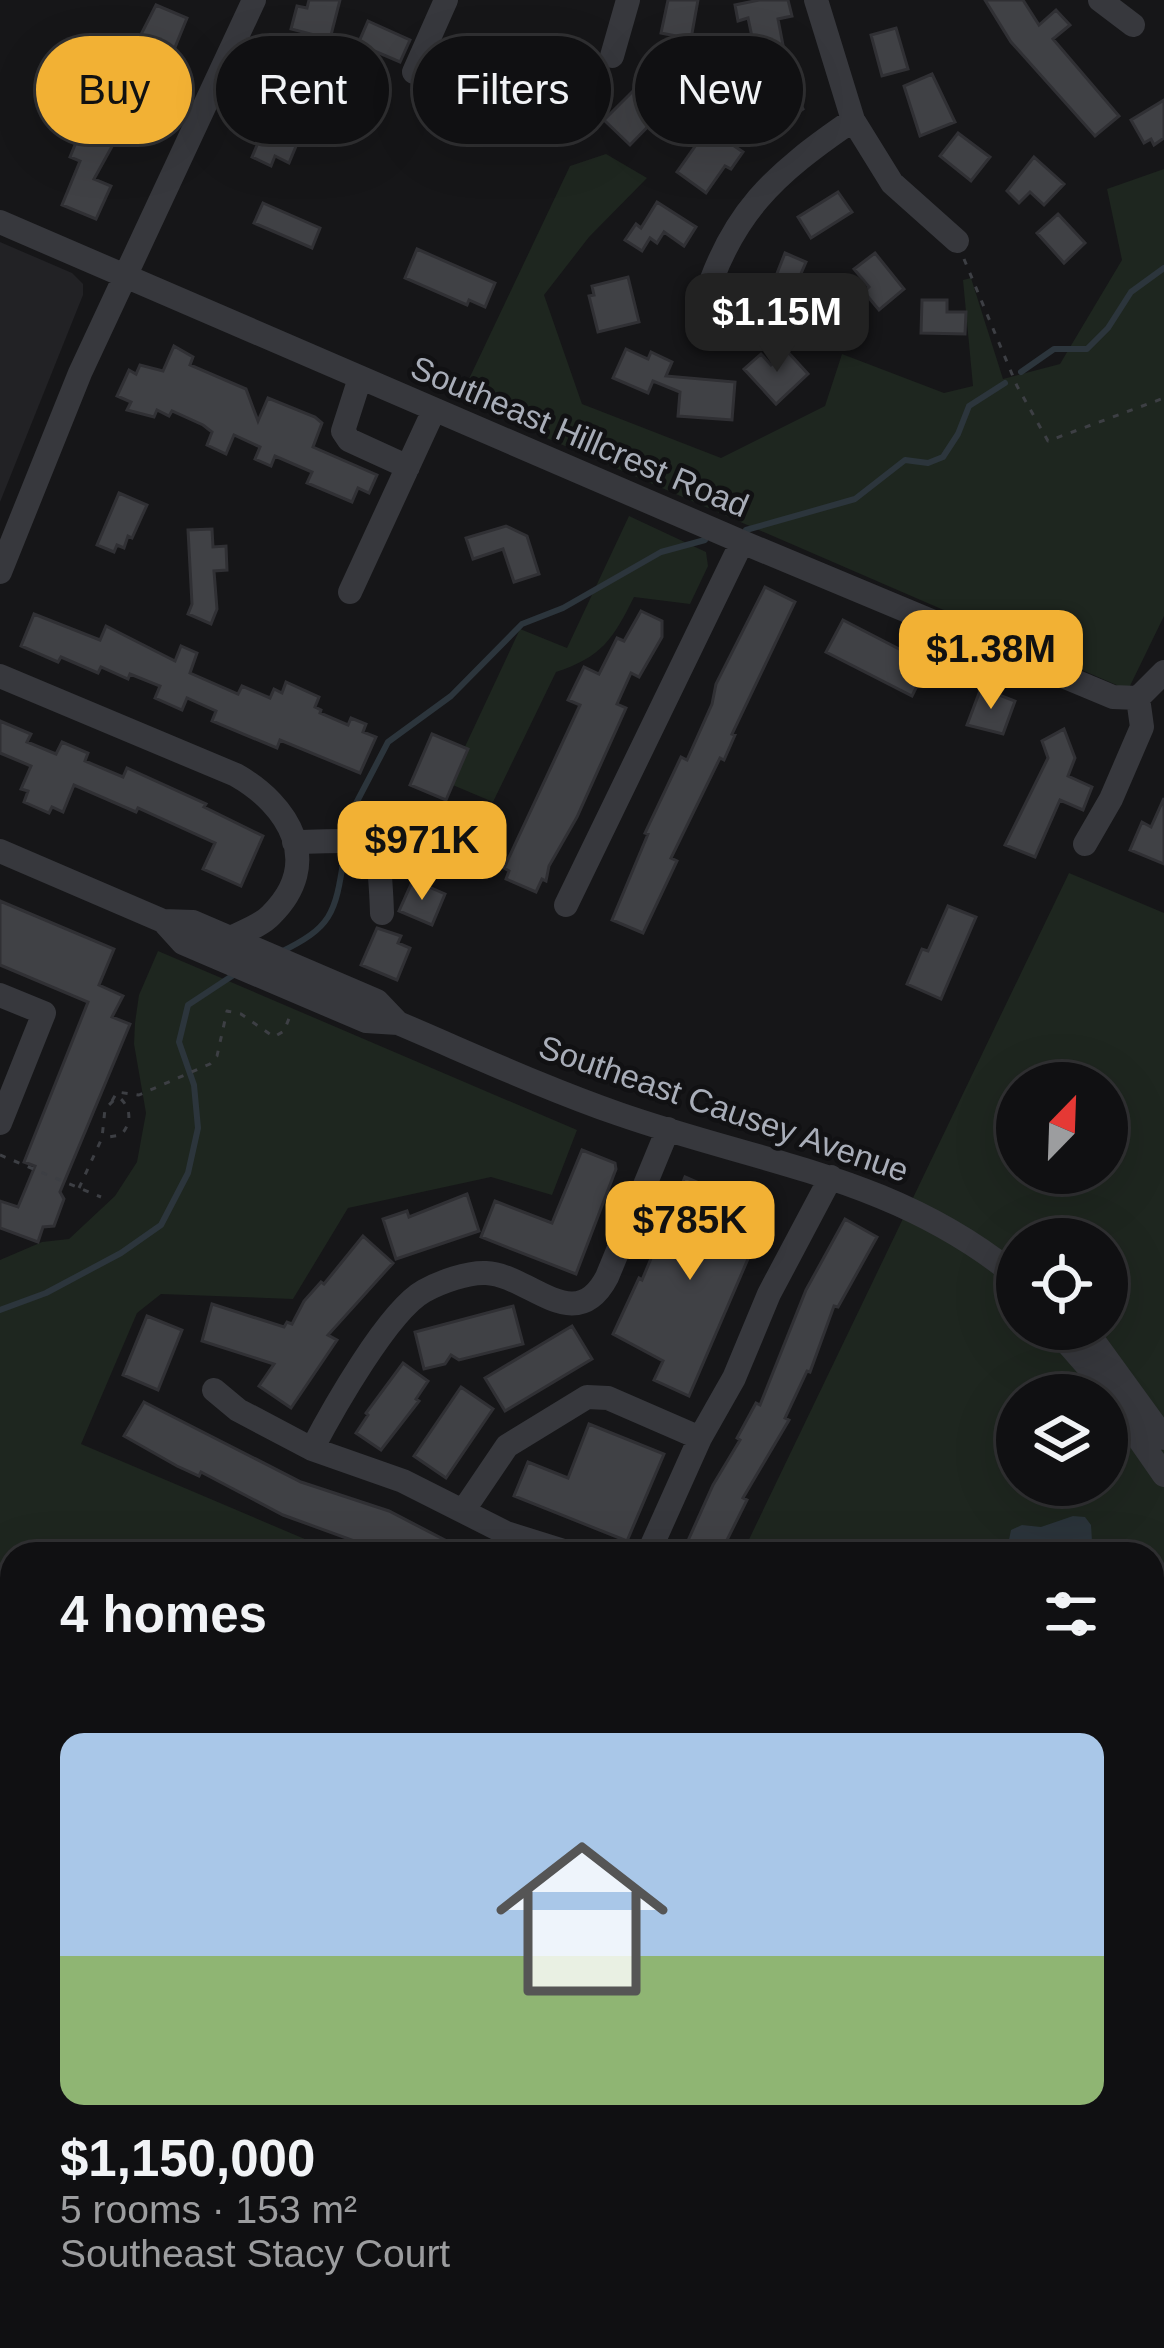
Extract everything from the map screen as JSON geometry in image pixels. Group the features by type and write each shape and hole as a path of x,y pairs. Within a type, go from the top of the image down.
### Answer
{"street":[{"path":"1,567 80,373 254,0"},
{"path":"430,36 446,0"},
{"path":"612,56 628,0"},
{"path":"816,0 853,120 892,183 957,241"},
{"path":"1100,0 1133,25"},
{"path":"703,309 712,275 744,213 792,162 853,120"},
{"name":"Southeast Hillcrest Road","path":"0,222 742,542 1113,697 1138,698"},
{"path":"360,378 343,431 349,440 408,466"},
{"path":"350,592 434,410"},
{"path":"566,905 742,542"},
{"path":"1085,844 1111,799 1142,727 1138,698 1164,673"},
{"path":"0,676 236,775 261,789 282,810 297,858 293,876 269,919 231,947"},
{"path":"294,842 373,846 380,858 382,913"},
{"name":"Southeast Causey Avenue","path":"0,851 163,921 193,922 297,992 366,1022 398,1023 574,1097 889,1197 934,1219 996,1260"},
{"name":"Southeast Causey Avenue","path":"231,947 376,1001 398,1023"},
{"path":"0,995 44,1012 0,1123"},
{"path":"312,1449 382,1336 423,1291 487,1273 562,1302 593,1297 607,1276 668,1130"},
{"path":"653,1542 700,1438 734,1378 769,1294 831,1177"},
{"path":"1073,1350 1164,1475"},
{"path":"1100,1350 1164,1438"},
{"path":"214,1390 238,1410 312,1449 403,1481 506,1533 535,1542"},
{"path":"463,1511 507,1446 587,1397 608,1398 700,1438"}],"path":[{"path":"957,241 1017,386 1048,441 1164,398"},
{"path":"79,1188 102,1138 102,1119 117,1092 139,1095 210,1064 217,1056 227,1011 241,1013 263,1032 279,1036 297,992"},
{"path":"102,1138 121,1136 129,1124 125,1102 112,1101"},
{"path":"0,1155 101,1197"}],"shaded area":[{"path":"606,154 647,178 589,237 544,295 582,404 721,458 825,406 842,354 944,393 973,386 963,280 971,278 1003,379 1060,364 1122,260 1107,189 1164,169 1164,616 1128,690 459,400 570,166"},
{"path":"0,242 72,273 83,284 83,295 0,502"},
{"path":"629,516 706,552 708,566 690,604 634,597 604,645 585,660 556,672 493,802 448,783 520,629 567,648"},
{"path":"1069,873 1164,913 1164,1542 748,1542"},
{"path":"158,951 577,1130 552,1195 491,1177 348,1208 293,1299 161,1294 137,1313 81,1444 312,1542 0,1542 0,1260 42,1242 69,1239 115,1196 137,1162 146,1113 134,1044 139,995"},
{"path":"1073,1516 1085,1517 1092,1541 1008,1542 1011,1530 1022,1525 1041,1527"}],"building":[{"path":"309,0 340,0 331,36 291,29 297,6 307,8"},
{"path":"668,0 698,0 692,36 661,33"},
{"path":"788,0 792,16 778,19 781,36 752,36 748,18 738,21 735,5"},
{"path":"985,0 1023,0 1039,25 1056,10 1070,25 1053,39 1119,116 1095,136 1011,42"},
{"path":"156,5 187,18 180,36 140,36"},
{"path":"368,21 410,40 400,62 389,57 389,36 361,36"},
{"path":"896,28 908,69 882,76 871,35"},
{"path":"932,74 955,122 920,136 904,86"},
{"path":"635,89 635,140 630,145 611,127 611,113"},
{"path":"1164,100 1164,138 1154,145 1151,139 1144,143 1131,120"},
{"path":"958,133 990,157 971,181 940,156"},
{"path":"75,144 113,144 94,179 111,186 96,219 62,205 80,161 70,157"},
{"path":"257,144 297,144 289,163 275,156 271,166 252,157"},
{"path":"697,144 731,144 743,152 731,169 725,166 706,193 677,172"},
{"path":"1034,157 1064,184 1044,205 1030,192 1019,203 1007,191"},
{"path":"838,192 852,212 811,238 798,217"},
{"path":"657,202 696,227 684,246 664,232 657,243 650,238 642,251 625,240 636,224 641,228"},
{"path":"263,203 320,228 312,248 254,223"},
{"path":"1058,214 1085,243 1064,263 1037,233"},
{"path":"417,249 495,283 485,307 469,300 467,305 405,278"},
{"path":"785,253 806,262 800,276 815,282 801,318 765,304"},
{"path":"875,253 904,289 879,310 854,269"},
{"path":"628,277 639,322 598,332 589,296 594,295 592,286"},
{"path":"922,300 947,300 947,312 966,312 965,334 921,333"},
{"path":"174,346 193,357 190,365 246,389 258,421 268,398 315,417 322,423 313,447 377,475 369,493 358,488 352,502 307,483 312,472 275,456 271,466 255,459 260,447 234,435 226,454 207,445 212,432 172,411 169,416 157,410 154,417 127,410 131,402 117,396 129,370 136,374 140,365 163,371"},
{"path":"626,349 648,359 651,352 672,362 666,376 735,382 732,420 678,416 680,392 653,381 648,393 613,378"},
{"path":"787,351 808,374 776,404 744,369 761,354 771,365"},
{"path":"119,493 147,505 132,538 128,536 124,548 117,545 114,552 97,545"},
{"path":"506,526 527,536 539,574 514,582 503,549 473,559 466,538"},
{"path":"212,529 213,547 226,546 227,570 214,571 217,609 211,624 188,614 192,604 188,530"},
{"path":"765,587 795,602 724,760 720,758 671,858 677,861 643,933 612,920 645,833 681,757 687,760 716,684"},
{"path":"641,611 662,621 662,637 639,677 631,673 617,704 626,708 546,881 542,879 536,892 506,879 509,871 504,868 580,705 568,700 584,667 599,674 617,638 624,641"},
{"path":"34,614 100,640 106,626 175,661 181,646 197,653 190,673 238,694 242,686 270,698 274,689 282,693 286,682 319,697 315,707 320,713 348,725 351,718 366,724 363,732 376,737 360,773 280,740 277,748 212,721 216,711 187,698 182,710 155,698 160,686 130,674 128,679 101,667 98,673 21,646"},
{"path":"843,620 928,664 912,696 826,652"},
{"path":"981,688 1015,701 1003,734 967,725"},
{"path":"0,721 31,734 27,742 56,754 62,742 88,753 85,761 123,777 127,768 263,836 241,886 203,869 215,843 138,808 136,812 74,785 63,812 52,807 49,813 24,802 28,791 21,789 31,766 0,753"},
{"path":"1064,729 1075,758 1068,776 1092,787 1083,810 1060,800 1035,857 1005,845 1048,758 1042,741"},
{"path":"432,734 468,749 446,800 410,785"},
{"path":"1164,798 1164,864 1130,850 1142,822 1151,827"},
{"path":"453,809 465,851 438,861 423,821"},
{"path":"413,880 445,894 432,925 399,911"},
{"path":"0,901 114,949 99,985 123,996 112,1017 130,1024 60,1192 64,1199 54,1226 43,1227 38,1242 0,1228 0,1201 18,1207 35,1166 24,1162 88,1002 0,965"},
{"path":"948,906 976,917 941,999 907,984"},
{"path":"377,928 401,936 398,943 410,948 397,980 361,965"},
{"path":"582,1150 615,1163 616,1169 576,1274 481,1237 495,1201 552,1223"},
{"path":"685,1177 766,1217 689,1396 654,1380 663,1361 613,1334 639,1278 642,1280"},
{"path":"467,1194 479,1231 396,1259 383,1219 407,1211 409,1217"},
{"path":"845,1219 877,1237 838,1307 834,1306 810,1372 785,1418 789,1420 743,1498 747,1500 726,1542 687,1542 737,1438 756,1403 760,1405 806,1290"},
{"path":"363,1236 393,1263 328,1335 337,1340 291,1408 259,1386 274,1364 202,1341 212,1304 284,1327 287,1322 292,1324 304,1301"},
{"path":"513,1306 523,1344 459,1360 451,1355 445,1364 424,1369 415,1332"},
{"path":"147,1316 182,1330 158,1390 123,1375"},
{"path":"572,1326 592,1359 505,1411 485,1378"},
{"path":"403,1363 428,1381 419,1401 381,1450 356,1433"},
{"path":"461,1387 493,1409 446,1478 414,1456"},
{"path":"144,1402 301,1482 389,1511 449,1542 357,1542 283,1515 124,1436"},
{"path":"589,1424 664,1454 627,1541 514,1496 528,1462 568,1478"}],"waterway":[{"path":"1021,372 1054,349 1087,349 1108,328 1131,292 1164,268"},
{"path":"746,530 855,499 905,460 928,463 943,457 969,406 1005,383"},
{"path":"348,827 388,742 451,696 522,624 563,608 661,552 705,540"},
{"path":"279,953 310,935 328,917 344,857"},
{"path":"0,1310 46,1293 121,1253 161,1225 188,1173 198,1128 194,1085 179,1042 188,1005 235,974"}]}
